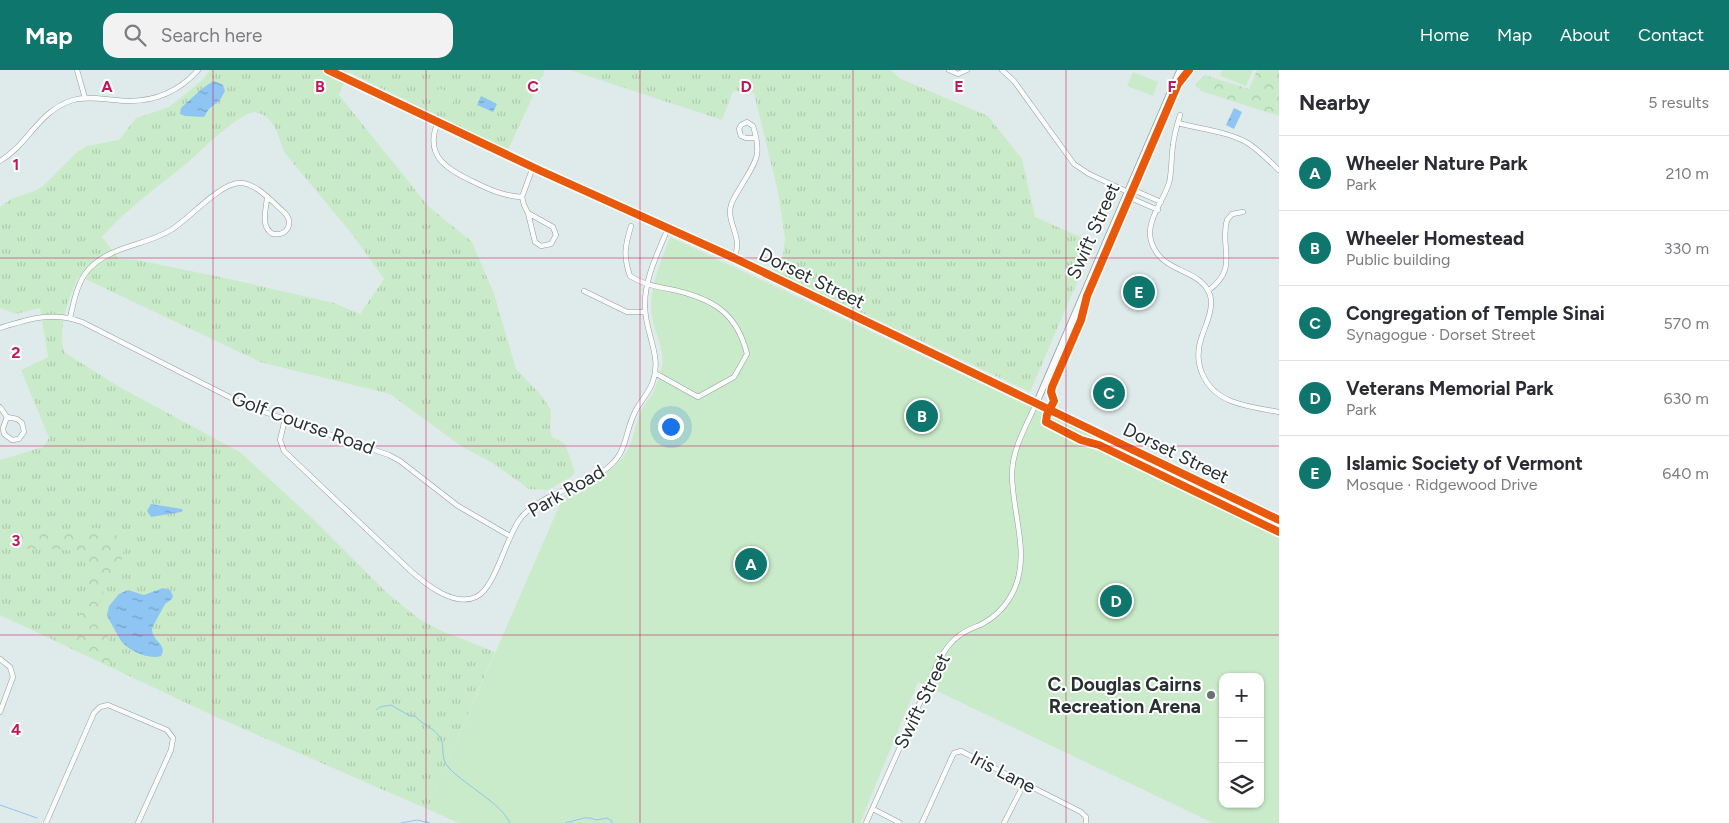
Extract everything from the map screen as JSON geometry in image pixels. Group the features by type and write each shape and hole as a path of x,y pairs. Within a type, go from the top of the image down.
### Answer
{"street":[{"path":"77,70 85,98"},
{"path":"0,161 13,152 36,125 52,110 63,104 85,98 132,101 152,99 176,89 198,70"},
{"name":"Dorset Street","path":"328,70 734,258 1279,520"},
{"path":"949,70 958,74 967,70"},
{"path":"1002,70 1017,85 1074,164 1089,174 1128,192 1158,210"},
{"name":"Swift Street","path":"866,823 934,670 944,653 961,634 998,613 1007,602 1016,584 1020,570 1020,552 1013,493 1013,462 1020,439 1180,70"},
{"path":"1180,115 1173,143 1170,177 1150,231 1152,244 1158,254 1171,265 1196,278 1208,291 1211,309 1198,350 1198,366 1210,387 1225,398 1242,404 1279,412"},
{"path":"438,122 434,132 434,147 438,157 447,168 498,193 522,197"},
{"path":"734,258 738,245 730,208 757,158 758,150 756,138 752,124 748,122 741,125 739,132 741,136 756,138"},
{"path":"1178,123 1228,135 1246,142 1279,170"},
{"path":"528,213 553,227 556,235 552,244 542,246 535,242 528,213 523,202 522,197 534,167"},
{"path":"70,318 81,280 88,270 105,256 168,231 218,192 232,184 248,184 267,198 288,217 289,227 282,234 273,234 266,228 267,198"},
{"path":"1128,192 1161,202"},
{"path":"1208,291 1219,282 1225,270 1227,220 1232,214 1243,212"},
{"path":"631,226 625,247 626,265 630,276 647,284 677,291 712,303 728,314 744,342 747,354 734,377 698,397 655,372"},
{"name":"Park Road","path":"285,419 280,440 286,454 412,572 444,594 468,599 477,597 488,586 519,520 532,508 599,474 614,462 626,443 634,413 650,389 655,372 655,357 645,312 647,284 668,228"},
{"path":"584,291 627,312 645,312"},
{"name":"Golf Course Road","path":"0,328 35,317 49,316 70,318 89,325 240,402 371,447 389,455 400,461 462,509 510,536"},
{"path":"0,407 6,418 3,428 4,434 12,440 19,439 24,432 22,423 17,419 6,418"},
{"path":"0,660 10,667 14,677 0,712"},
{"path":"46,823 94,713 100,707 108,704 166,730 172,738 171,750 138,823"},
{"name":"Iris Lane","path":"922,823 952,756 958,751 965,752 1081,812 1086,817 1086,823"},
{"path":"1004,823 1025,782"},
{"path":"873,809 900,823"}],"green space":[{"path":"210,70 545,70 508,150 348,72 339,95 429,207 472,242 494,294 516,369 542,396 551,410 550,428 552,437 565,444 575,472 571,477 548,490 529,489 491,462 461,446 390,394 260,362 79,276 71,293 63,324 62,335 65,353 123,389 240,452 312,518 386,592 419,619 442,631 495,652 427,809 214,716 0,615 0,460 43,447 49,438 21,370 48,357 40,308 16,314 0,308 0,207 13,198 35,191 43,186 78,151 87,146 119,140 136,118 169,107 200,82","holes":["255,112 262,114 275,128 284,152 352,234 384,279 360,314 334,303 225,278 137,260 119,259 102,237 132,207 229,126"]},
{"path":"570,70 891,70 899,78 988,116 1022,159 1035,217 1094,243 1030,392 773,271 783,256 785,238 778,192 754,93 733,91 722,120"},
{"path":"1222,70 1253,70 1246,86 1220,76"},
{"path":"1257,70 1279,70 1279,116 1201,91 1195,84 1205,75 1249,89"},
{"path":"1133,72 1158,82 1153,96 1127,86"},
{"path":"445,76 462,84 458,92 441,84"},
{"path":"439,88 456,96 452,104 435,96"},
{"path":"670,237 1279,524 1279,823 1213,823 918,682 860,823 459,823 427,809 564,495 603,476 619,462 631,443 643,407 652,395 662,366 662,351 651,310 652,291"},
{"path":"82,528 104,529 114,533 121,541 123,550 119,567 100,600 101,619 109,642 109,666 70,648 90,579 89,567 85,559 78,553 70,550 29,549 11,542 14,535 55,534"}],"water":[{"path":"214,81 223,85 225,91 220,100 209,109 204,117 180,114 181,108"},
{"path":"481,96 497,104 493,112 477,105"},
{"path":"1234,108 1242,112 1234,129 1226,125"},
{"path":"151,504 182,509 183,511 151,517 147,511"},
{"path":"163,588 170,590 173,596 165,604 152,628 154,637 163,648 163,652 161,656 145,656 129,648 121,641 107,616 109,606 119,594 128,590 144,595"}],"waterway":[{"path":"376,710 380,707 391,705 410,716 415,716 434,730 441,739 444,759 449,768 499,808 510,823"},
{"path":"0,805 37,818"},
{"path":"565,823 584,818 597,820 607,818 612,823"},
{"path":"401,823 417,820 430,823"}],"cycle path":[{"path":"328,70 541,171 734,258 1279,520"},
{"path":"1189,70 1178,84 1087,296 1081,320 1052,387 1051,392 1054,401 1047,415 1046,422 1081,440 1099,445 1279,532"}],"place":[{"name":"Islamic Society of Vermont","path":"1139,292"},
{"name":"Congregation of Temple Sinai","path":"1109,393"},
{"name":"Wheeler Homestead","path":"922,416"},
{"name":"Wheeler Nature Park","path":"751,564"},
{"name":"Veterans Memorial Park","path":"1116,601"},
{"name":"C. Douglas Cairns Recreation Arena","path":"1211,695"}]}
